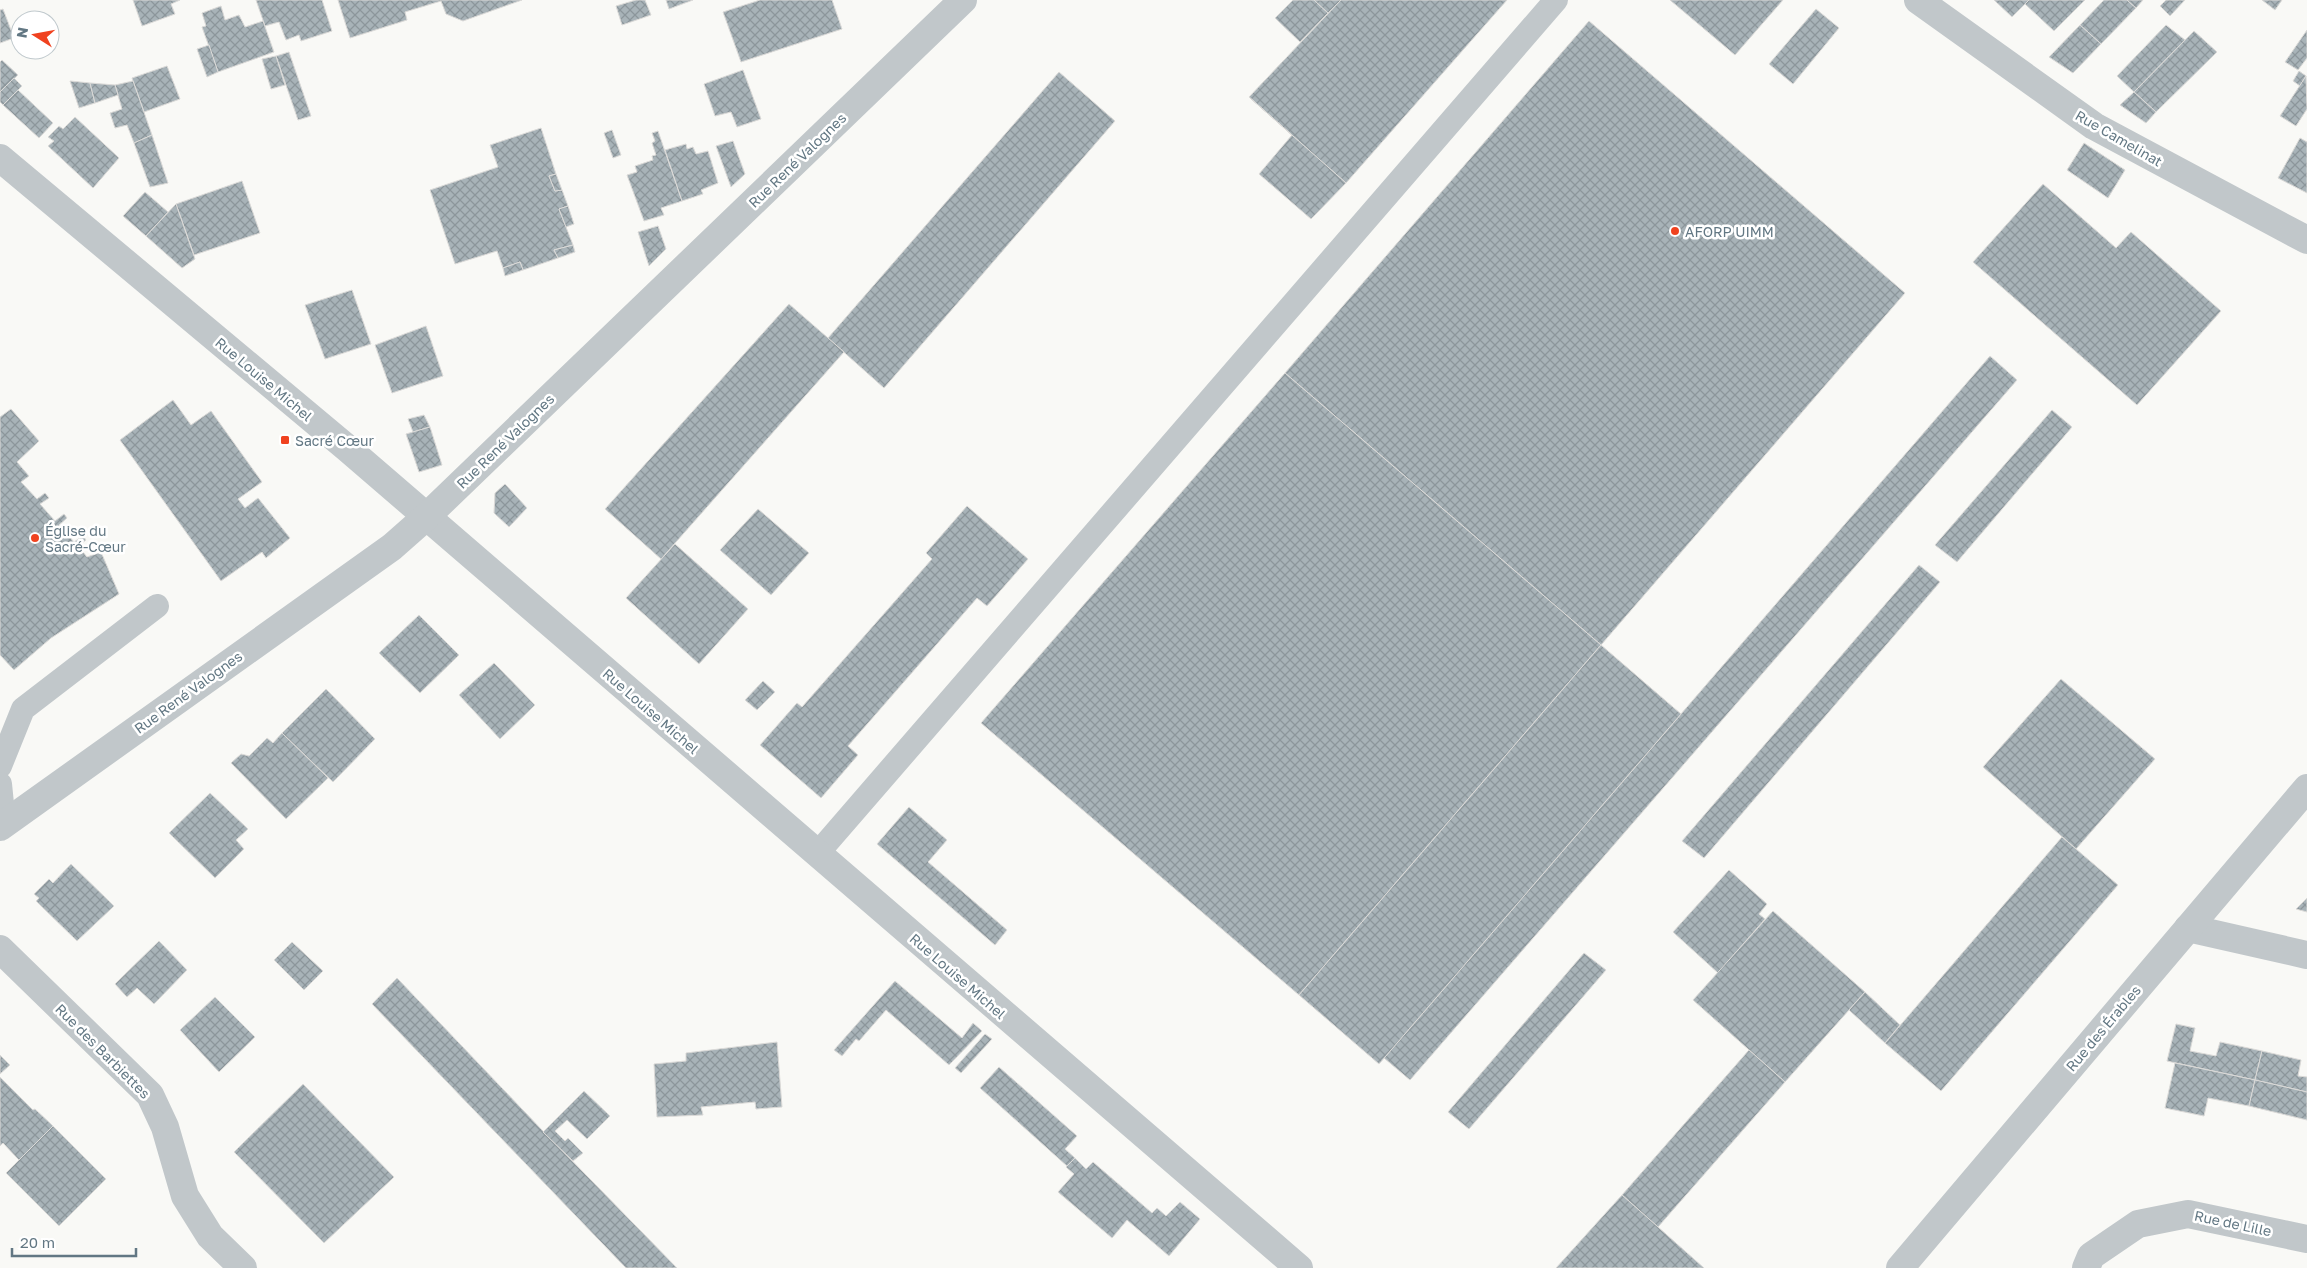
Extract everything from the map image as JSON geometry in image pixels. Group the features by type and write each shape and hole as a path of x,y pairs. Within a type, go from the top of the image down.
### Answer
{"street":[{"name":"Rue René Valognes","path":"2,825 384,553 426,517 964,0"},
{"name":"Rue Camelinat","path":"1918,0 2094,126 2307,240"},
{"name":"Rue Louise Michel","path":"0,158 426,517 1299,1268"},
{"name":"Rue des Érables","path":"1900,1268 2307,788"},
{"path":"2188,928 2307,955"},
{"name":"Rue des Barbiettes","path":"0,949 150,1096 165,1127 185,1196 210,1236 243,1268"},
{"name":"Rue de Lille","path":"2086,1268 2091,1256 2138,1224 2188,1214 2307,1239"}],"lane":[{"path":"817,854 1556,0"},
{"path":"0,766 23,709 158,606"},
{"path":"0,784 2,825"}],"building":[{"path":"133,0 180,0 171,4 175,14 142,26"},
{"path":"256,0 322,0 332,31 301,41 299,35 286,40 279,22 265,26"},
{"path":"338,0 522,0 463,21 446,14 441,1 405,12 407,20 350,38"},
{"path":"636,0 645,0 651,15 622,25 616,6"},
{"path":"666,0 693,0 669,9"},
{"path":"760,0 832,0 842,29 741,62 723,12"},
{"path":"1293,0 1314,0 1328,13 1300,42 1275,18"},
{"path":"1314,0 1341,0 1328,13"},
{"path":"1341,0 1507,0 1346,183 1249,97"},
{"path":"1670,0 1783,0 1735,55"},
{"path":"1994,0 2029,0 2012,17"},
{"path":"2029,0 2085,0 2054,31 2025,4"},
{"path":"2104,0 2127,0 2136,8 2101,44 2080,25"},
{"path":"2127,0 2143,0 2136,8"},
{"path":"2166,0 2185,0 2170,16 2160,6"},
{"path":"2262,0 2282,0 2275,10"},
{"path":"221,6 225,20 239,15 245,27 263,21 274,52 218,72 202,27 206,26 202,13"},
{"path":"3,9 10,27 10,39 0,43 0,10"},
{"path":"1816,9 1839,28 1793,84 1769,64"},
{"path":"1589,21 1905,293 1601,645 1285,373"},
{"path":"2080,25 2101,44 2073,73 2049,57"},
{"path":"2166,25 2185,40 2134,92 2117,76"},
{"path":"2307,30 2307,58 2298,70 2285,62"},
{"path":"2194,31 2217,52 2156,112 2134,92"},
{"path":"209,45 218,72 207,77 197,49"},
{"path":"289,52 311,116 298,120 276,56"},
{"path":"276,56 285,85 271,89 262,59"},
{"path":"2,60 18,75 0,92 0,62"},
{"path":"167,66 180,99 144,112 132,78"},
{"path":"743,70 761,119 737,127 731,112 715,116 704,84"},
{"path":"2299,71 2306,76 2300,86 2293,81"},
{"path":"1059,72 1115,121 884,388 828,338"},
{"path":"2306,76 2307,109 2296,126 2280,116"},
{"path":"14,78 22,86 3,105 0,102 0,92"},
{"path":"70,81 90,83 95,103 79,108"},
{"path":"133,81 152,135 134,143 127,125 115,128 110,113 122,109 115,85"},
{"path":"90,83 115,85 118,95 95,103"},
{"path":"18,90 53,123 39,138 3,105"},
{"path":"2134,92 2156,112 2146,123 2120,105"},
{"path":"75,117 119,158 93,188 48,146 54,141 48,137 59,126 63,129"},
{"path":"541,128 556,174 549,176 555,191 562,190 568,206 559,209 573,245 554,250 558,258 523,270 520,262 503,268 497,251 455,264 430,190 498,167 490,145"},
{"path":"612,130 621,155 613,158 604,133"},
{"path":"658,131 682,201 661,208 664,215 644,221 627,175 637,172 635,166 653,160 652,156 656,155 652,143 655,141 652,133"},
{"path":"152,135 168,183 150,187 134,143"},
{"path":"1292,135 1346,183 1311,219 1259,174"},
{"path":"2300,138 2307,142 2307,193 2278,178"},
{"path":"733,141 745,174 731,187 716,146"},
{"path":"2084,143 2125,170 2108,198 2067,170"},
{"path":"686,144 687,149 693,147 696,154 708,151 718,183 701,190 703,194 682,201 665,150"},
{"path":"556,174 562,190 555,191 549,176"},
{"path":"242,181 260,233 194,255 176,204"},
{"path":"2043,184 2116,248 2131,232 2221,311 2137,405 1973,262"},
{"path":"145,192 168,212 146,236 123,216"},
{"path":"176,204 195,259 182,268 146,236"},
{"path":"568,206 574,224 566,227 559,209"},
{"path":"658,226 666,249 649,266 638,232"},
{"path":"573,245 575,252 558,258 554,250"},
{"path":"520,262 523,270 505,276 503,268"},
{"path":"352,290 371,344 325,359 305,305"},
{"path":"789,304 844,352 661,559 605,509"},
{"path":"426,326 443,376 392,393 375,345"},
{"path":"1990,356 2017,380 1410,1080 1384,1058"},
{"path":"1285,373 1601,645 1299,995 981,723"},
{"path":"173,400 191,425 211,411 262,482 238,499 245,508 258,498 290,538 266,558 262,552 221,581 120,440"},
{"name":"Église du Sacré-Cœur","path":"11,409 39,441 17,462 29,476 21,482 37,499 45,493 49,498 40,504 55,521 64,514 67,518 59,525 74,542 83,536 86,540 78,546 87,557 101,552 119,594 51,638 14,670 0,655 0,417"},
{"path":"2052,410 2072,427 1957,562 1935,545"},
{"path":"424,415 430,427 413,432 408,419"},
{"path":"430,427 442,465 419,472 406,434"},
{"path":"505,484 527,508 509,527 494,513 495,493"},
{"path":"967,506 1028,559 987,606 977,598 848,746 858,755 821,798 760,745 797,703 802,707 932,559 926,553"},
{"path":"758,509 809,553 771,595 720,550"},
{"path":"675,544 748,609 699,664 626,598"},
{"path":"1919,565 1940,582 1704,858 1682,841"},
{"path":"419,615 459,655 420,693 379,653"},
{"path":"1601,645 1681,714 1379,1064 1299,995"},
{"path":"494,663 535,705 500,739 459,695"},
{"path":"2061,679 2155,759 2076,849 1983,767"},
{"path":"763,681 775,692 757,710 745,700"},
{"path":"326,689 375,739 333,782 282,733"},
{"path":"282,733 328,778 286,819 231,763 241,754 249,756 267,738 273,743"},
{"path":"210,793 248,829 236,840 244,849 215,878 169,833"},
{"path":"909,807 947,840 928,862 1007,930 995,945 877,844"},
{"path":"2062,837 2118,885 1941,1091 1885,1043"},
{"path":"71,864 114,906 77,941 36,901 39,898 34,894 49,879 53,883"},
{"path":"1729,870 1767,904 1759,914 1765,919 1718,973 1673,932"},
{"path":"2307,898 2307,912 2296,909"},
{"path":"1773,911 1865,992 1785,1082 1693,1000"},
{"path":"159,941 187,970 154,1004 137,988 127,997 115,984"},
{"path":"292,942 323,971 304,990 274,960"},
{"path":"1584,953 1606,970 1469,1129 1448,1112"},
{"path":"397,978 677,1268 626,1268 372,1004"},
{"path":"895,981 962,1038 973,1023 982,1031 949,1065 886,1010 859,1041 856,1039 842,1056 834,1050"},
{"path":"1865,992 1900,1025 1885,1043 1849,1010"},
{"path":"215,997 255,1037 219,1072 180,1030"},
{"path":"2176,1024 2195,1028 2190,1051 2216,1056 2220,1042 2262,1051 2255,1080 2167,1061"},
{"path":"985,1034 992,1039 961,1073 955,1068"},
{"path":"777,1042 782,1107 756,1109 755,1102 701,1107 703,1115 657,1117 654,1064 686,1061 686,1053"},
{"path":"1749,1050 1785,1082 1658,1227 1622,1195"},
{"path":"2262,1051 2301,1060 2298,1076 2307,1077 2307,1092 2255,1080"},
{"path":"0,1055 10,1065 0,1074"},
{"path":"2175,1063 2255,1080 2249,1106 2208,1098 2204,1116 2165,1108"},
{"path":"999,1067 1077,1136 1065,1149 1075,1158 1067,1166 980,1088"},
{"path":"0,1077 33,1110 35,1109 53,1126 19,1160 3,1143 0,1146"},
{"path":"2255,1080 2307,1092 2307,1120 2249,1106"},
{"path":"303,1084 394,1177 324,1243 234,1152"},
{"path":"584,1091 610,1116 587,1139 567,1120 555,1131 565,1141 568,1138 583,1153 573,1161 543,1132"},
{"path":"53,1126 106,1179 59,1226 6,1173"},
{"path":"1075,1158 1086,1169 1093,1162 1152,1213 1157,1208 1166,1216 1180,1202 1200,1219 1169,1256 1127,1220 1112,1238 1058,1192 1074,1174 1066,1167"},
{"path":"1622,1195 1658,1227 1704,1268 1556,1268"}],"place":[{"name":"AFORP UIMM","path":"1675,231"},
{"name":"Sacré Cœur","path":"285,440"},
{"name":"Église du Sacré-Cœur","path":"35,538"}]}
